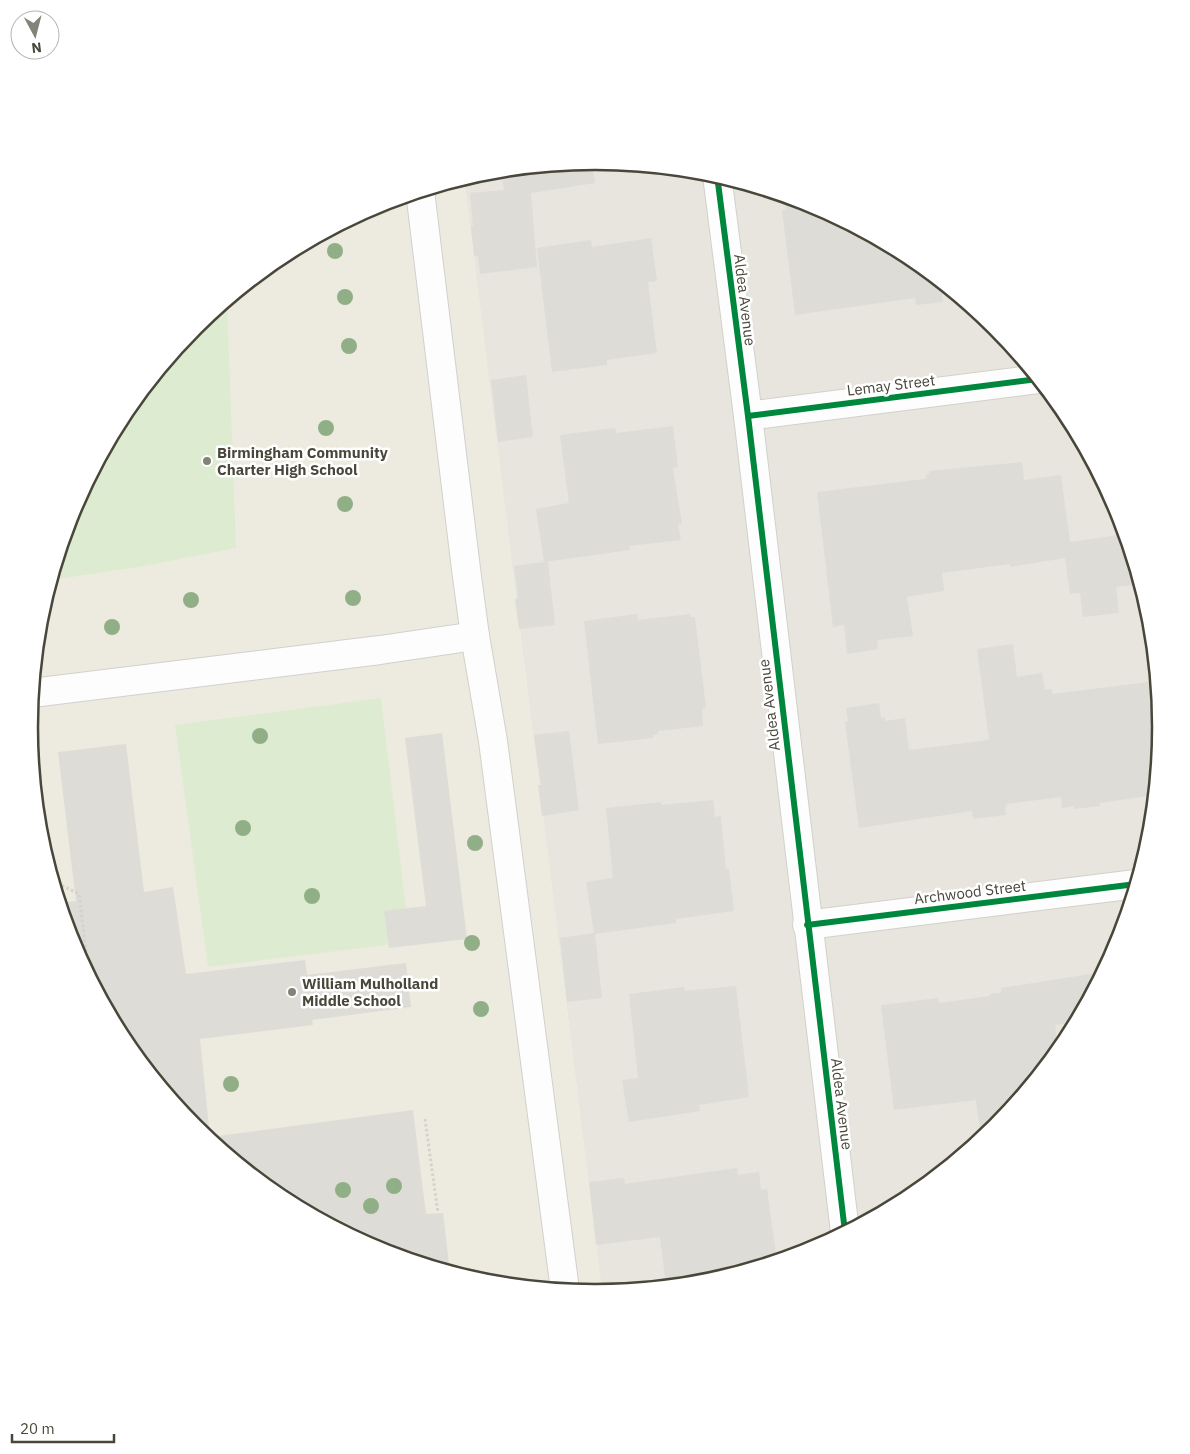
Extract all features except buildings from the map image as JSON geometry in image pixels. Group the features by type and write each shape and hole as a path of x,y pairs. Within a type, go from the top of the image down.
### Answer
{"street":[{"name":"Aldea Avenue","path":"718,183 748,416 844,1226"},
{"path":"421,197 475,636 494,741 564,1283"},
{"name":"Lemay Street","path":"748,416 1030,379"},
{"path":"39,692 380,650 475,636"},
{"name":"Archwood Street","path":"807,925 1130,885"}],"path":[{"path":"61,885 79,894 86,955"},
{"path":"425,1118 438,1213"}],"shaded area":[{"path":"595,169 668,174 704,180 739,188 808,212 842,227 905,263 963,308 989,333 1014,359 1059,417 1095,480 1110,514 1134,583 1142,618 1148,654 1152,727 1148,800 1142,836 1134,871 1110,940 1095,974 1059,1037 1014,1095 989,1121 963,1146 905,1191 842,1227 808,1242 739,1266 704,1274 668,1280 601,1284 465,185 522,174"},
{"path":"465,185 601,1284 522,1280 451,1266 416,1255 348,1227 316,1210 285,1191 227,1146 176,1095 131,1037 112,1006 95,974 67,906 56,871 42,800 38,727 39,691 42,654 56,583 67,548 95,480 131,417 176,359 201,333 227,308 285,263 348,227 382,212 416,199"}],"green space":[{"path":"227,308 236,548 144,566 57,579 67,548 95,480 131,417 176,359"},
{"path":"381,698 410,942 208,967 175,725"}],"cycle path":[{"path":"718,183 748,416 844,1226"},
{"path":"748,416 1031,380"},
{"path":"807,925 1130,885"}],"place":[{"name":"Birmingham Community Charter High School","path":"207,461"},
{"name":"William Mulholland Middle School","path":"292,992"}]}
